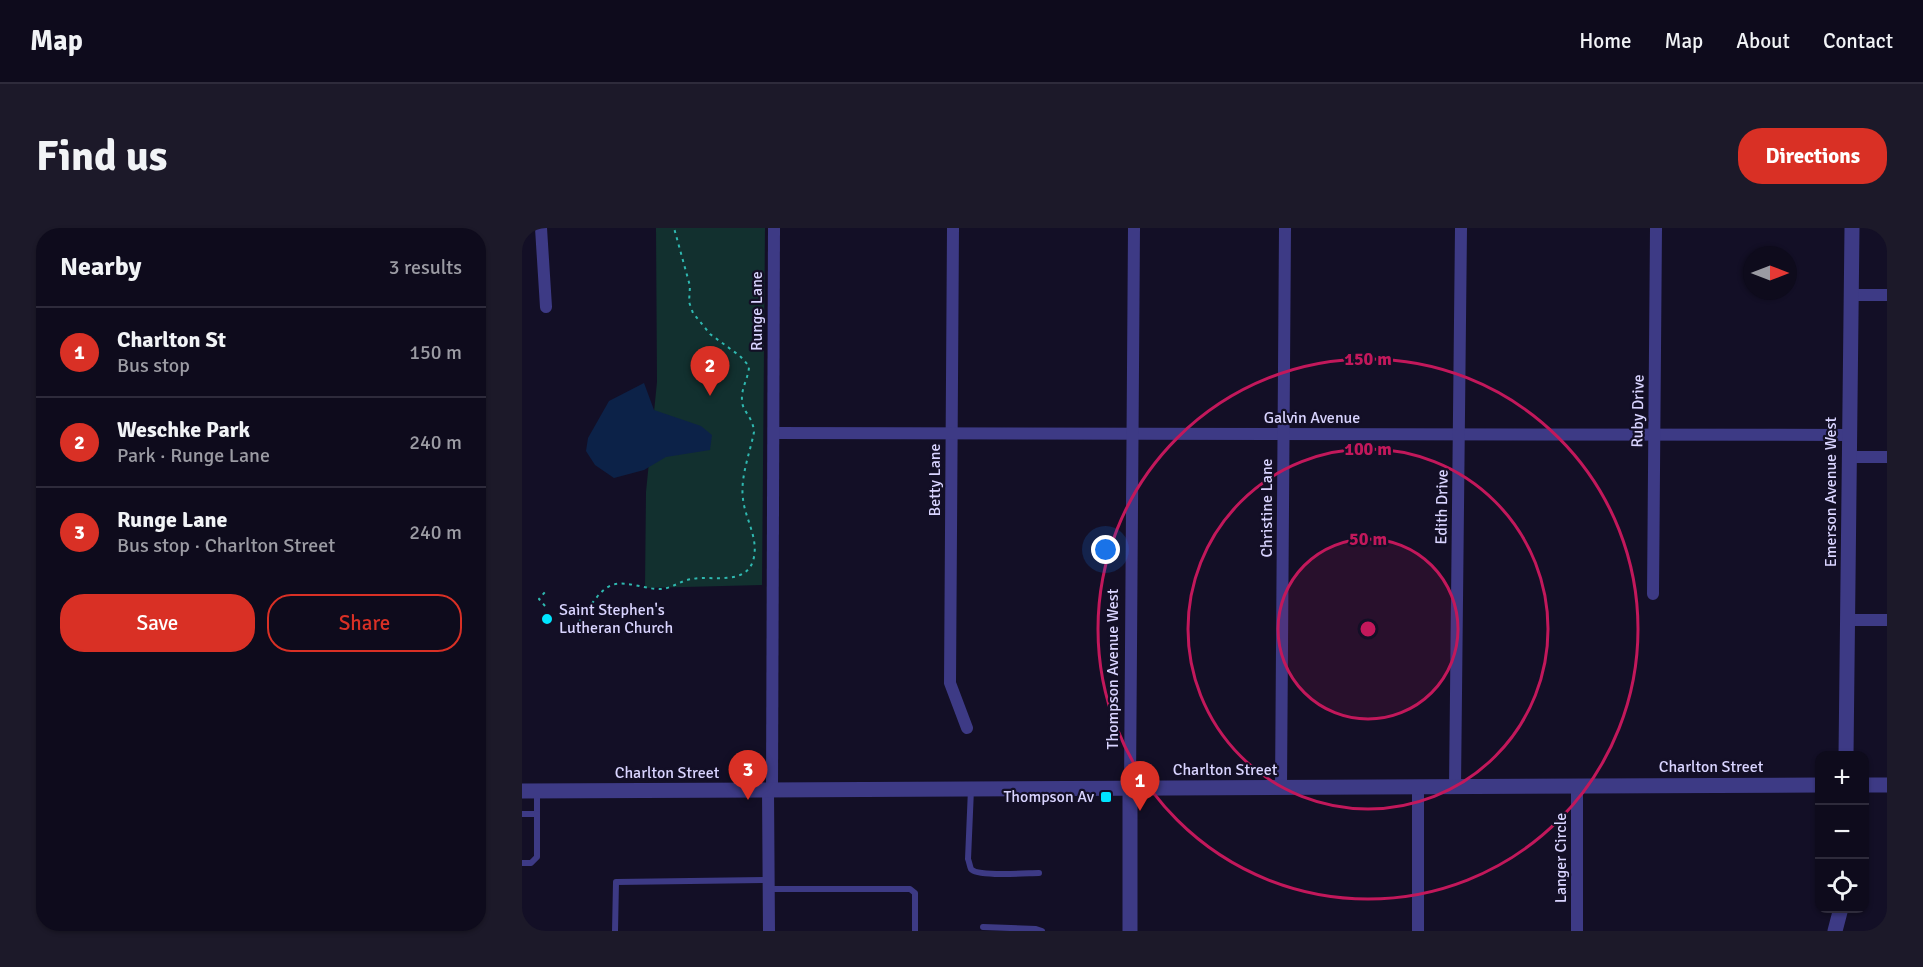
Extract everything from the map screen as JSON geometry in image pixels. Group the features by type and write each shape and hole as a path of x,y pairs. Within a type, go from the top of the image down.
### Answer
{"street":[{"path":"541,228 546,307"},
{"name":"Runge Lane","path":"769,931 774,228"},
{"name":"Betty Lane","path":"953,228 950,683 966,728"},
{"name":"Thompson Avenue West","path":"1130,931 1134,228"},
{"name":"Christine Lane","path":"1281,788 1285,228"},
{"name":"Edith Drive","path":"1455,787 1461,228"},
{"name":"Ruby Drive","path":"1653,594 1656,228"},
{"name":"Emerson Avenue West","path":"1846,751 1852,228"},
{"path":"1851,295 1887,295"},
{"name":"Galvin Avenue","path":"774,433 1850,435"},
{"path":"1851,457 1887,458"},
{"path":"1848,620 1887,620"},
{"name":"Charlton Street","path":"529,791 1815,785"},
{"path":"1869,785 1887,785"},
{"name":"Langer Circle","path":"1577,786 1577,931"},
{"path":"1418,787 1418,931"},
{"path":"1835,931 1840,913"}],"lane":[{"path":"971,789 968,859 970,868 973,871 985,873 1040,873"},
{"path":"522,863 531,863 537,857 537,814 529,791"},
{"path":"522,814 537,814"},
{"path":"615,931 616,882 910,889 915,893 915,931"},
{"path":"983,927 1042,931"}],"path":[{"path":"579,622 601,594 614,585 665,589 696,578 733,578 744,574 754,558 755,546 743,500 754,432 753,422 741,401 749,366 746,360 710,334 693,313 689,302 690,286 674,228"},
{"path":"545,592 539,599 545,606"}],"green space":[{"path":"656,228 765,228 762,585 645,588 646,492 657,382"}],"water":[{"path":"644,383 654,410 701,426 712,435 710,450 666,457 644,470 614,478 595,465 586,451 588,438 609,401"}],"place":[{"name":"Weschke Park","path":"710,396"},
{"name":"Saint Stephen's Lutheran Church","path":"547,619"},
{"name":"Thompson Av","path":"1106,797"},
{"name":"Runge Lane","path":"748,800"},
{"name":"Charlton St","path":"1140,811"}]}
